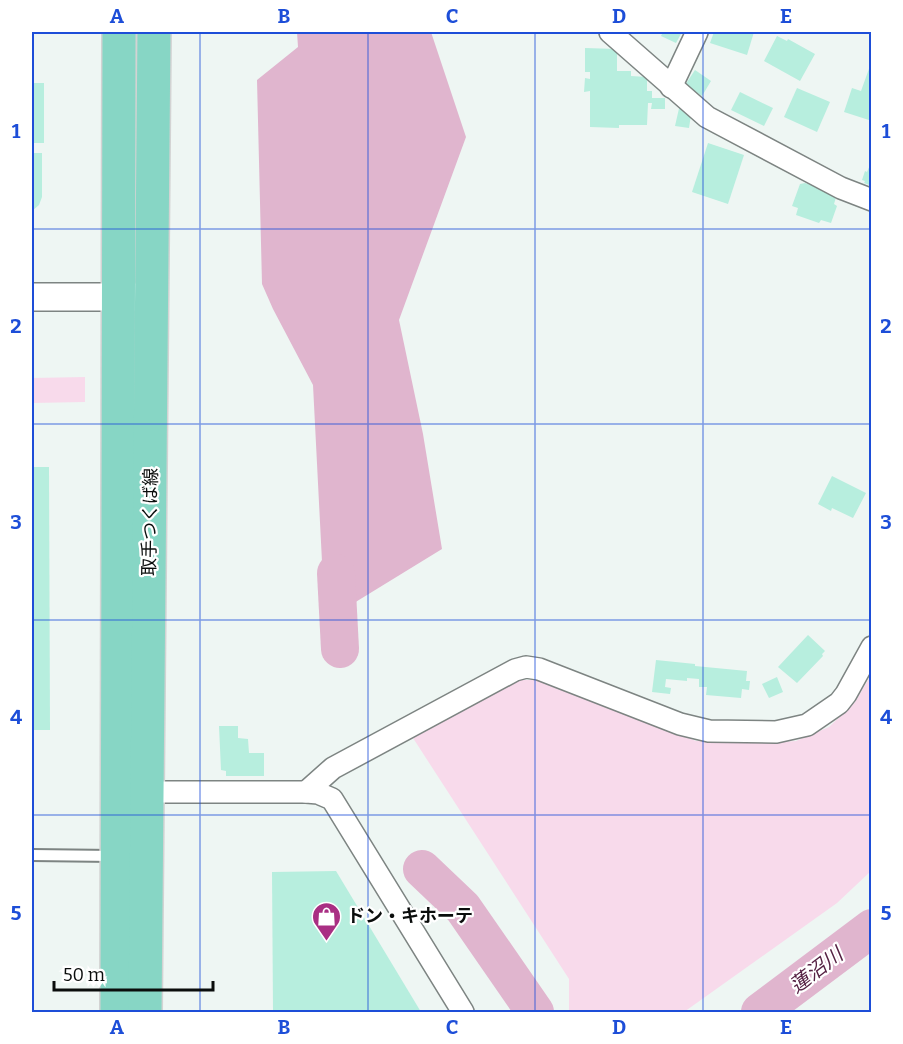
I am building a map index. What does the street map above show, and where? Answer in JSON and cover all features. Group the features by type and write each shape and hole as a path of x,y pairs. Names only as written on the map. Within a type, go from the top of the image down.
{"main road":[{"name":"取手つくば線","path":"117,1012 119,32"},
{"name":"取手つくば線","path":"145,1012 154,32"}],"street":[{"path":"610,32 707,117 841,188 872,200"},
{"path":"671,87 697,32"},
{"path":"32,297 152,297"},
{"path":"306,792 333,768 515,670 526,667 538,669 680,724 709,730 776,732 807,725 839,703 872,647"},
{"path":"147,792 306,792 326,795 336,803 463,1012"}],"lane":[{"path":"32,855 116,856"}],"shaded area":[{"path":"297,32 431,32 466,137 399,320 423,434 442,549 354,603 326,640 313,385 262,284 257,80 298,47"},
{"path":"85,377 85,402 32,403 32,378"},
{"path":"871,675 871,871 837,903 684,1012 569,1012 569,979 413,738 519,680 538,680 696,741 763,743 796,741 829,727 855,702"}],"building":[{"path":"663,32 682,32 676,43 661,36"},
{"path":"714,32 754,32 747,55 710,43"},
{"path":"777,36 787,41 788,39 815,54 800,81 764,61"},
{"path":"585,48 617,49 617,71 631,71 631,76 647,77 647,91 652,91 652,98 665,98 665,109 651,109 652,103 648,103 647,125 619,125 619,128 590,127 590,91 584,92 585,78 590,79 590,72 585,72"},
{"path":"870,66 872,67 872,121 844,112 852,88 861,91"},
{"path":"695,70 711,81 702,96 685,85"},
{"path":"32,83 44,83 44,143 32,143"},
{"path":"797,88 830,102 817,132 784,117"},
{"path":"740,92 773,108 764,126 731,110"},
{"path":"680,104 691,115 689,128 675,126"},
{"path":"708,143 744,155 728,204 692,192"},
{"path":"32,153 42,153 42,197 39,205 32,211"},
{"path":"872,160 872,186 862,180"},
{"path":"805,183 837,194 834,204 837,206 831,223 821,220 819,223 796,215 798,208 792,206 800,184"},
{"path":"32,467 49,467 50,730 32,730"},
{"path":"832,476 866,493 853,518 818,504"},
{"path":"808,635 825,651 797,683 778,667"},
{"path":"656,660 747,671 746,681 750,681 749,690 742,689 741,698 706,695 707,687 699,687 699,679 687,678 687,681 666,679 665,687 671,688 670,694 652,692"},
{"path":"777,677 783,692 769,698 762,684"},
{"path":"219,726 238,726 238,738 248,739 249,753 264,753 264,776 226,776 226,771 221,770"},
{"name":"ドン・キホーテ","path":"336,871 421,1012 273,1012 272,872"}],"waterway":[{"path":"336,573 340,649"},
{"path":"422,869 463,908 535,1012"},
{"name":"蓮沼川","path":"760,1012 872,928"}],"place":[{"name":"ドン・キホーテ","path":"326,942"}]}
